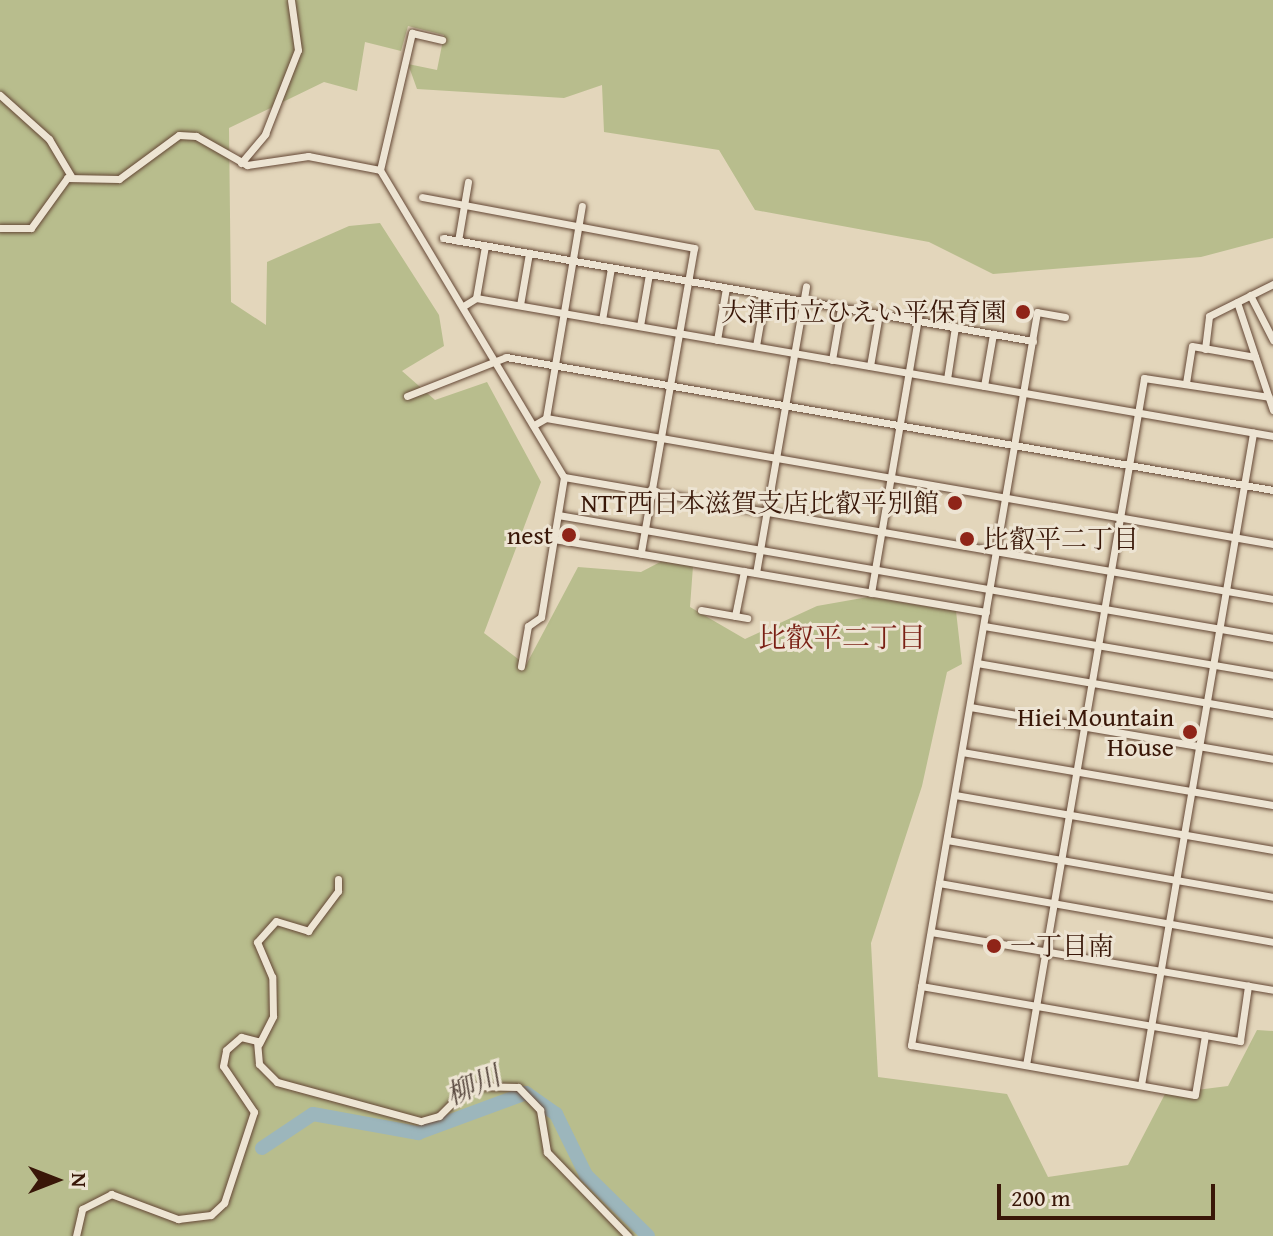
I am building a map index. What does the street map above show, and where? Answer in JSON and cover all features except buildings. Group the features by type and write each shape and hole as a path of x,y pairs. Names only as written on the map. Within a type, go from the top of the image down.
{"street":[{"path":"241,163 265,134 298,50 291,0"},
{"path":"442,40 412,33 380,170 465,305 564,477 541,617 528,626 521,666"},
{"path":"0,95 49,139 71,176"},
{"path":"71,176 119,179 171,138 189,134 241,163 308,156 380,170"},
{"path":"0,228 31,228 71,176"},
{"path":"458,241 468,182"},
{"path":"422,197 691,243 688,281 641,553"},
{"path":"546,418 582,206"},
{"path":"443,238 1033,341"},
{"path":"476,298 485,246"},
{"path":"520,305 529,253"},
{"path":"602,320 611,268"},
{"path":"640,326 649,274"},
{"path":"1205,349 1209,316 1273,284"},
{"path":"756,573 806,286"},
{"path":"717,340 726,288"},
{"path":"756,346 765,294"},
{"path":"1250,295 1273,340"},
{"path":"465,305 476,298 520,305 1273,436"},
{"path":"1237,302 1273,410"},
{"path":"871,593 920,306"},
{"path":"832,360 841,308"},
{"path":"1065,317 1037,312 911,1045 1195,1095 1205,1035"},
{"path":"870,366 879,314"},
{"path":"947,379 955,327"},
{"path":"984,386 993,334"},
{"path":"1186,383 1192,346 1255,357"},
{"path":"407,396 495,358 1273,490"},
{"path":"1026,1065 1144,378 1269,397"},
{"path":"534,425 546,418 1273,544"},
{"path":"1141,1085 1253,433"},
{"path":"564,477 1273,599"},
{"path":"558,515 1273,638"},
{"path":"554,539 986,612"},
{"path":"735,616 744,571"},
{"path":"701,610 747,618"},
{"path":"984,626 1273,675"},
{"path":"977,663 1273,714"},
{"path":"970,707 1273,759"},
{"path":"962,752 1273,805"},
{"path":"955,795 1273,850"},
{"path":"947,840 1273,897"},
{"path":"338,879 338,891 308,931 276,921 257,942 272,977 273,1016 259,1044 259,1064 277,1082 421,1121 439,1116 469,1086 518,1087 540,1110 547,1152 628,1236"},
{"path":"939,883 1273,942"},
{"path":"931,932 1273,990"},
{"path":"921,986 1240,1041 1248,986"},
{"path":"76,1236 82,1209 111,1194 172,1218 215,1212 235,1184 254,1112 226,1073 224,1055 238,1038 259,1044"}],"green space":[{"path":"0,0 1273,0 1273,238 1201,257 993,274 929,242 755,210 719,150 604,132 602,85 564,98 417,89 408,64 437,70 444,35 408,26 401,51 365,42 357,91 324,82 229,128 231,302 266,325 267,262 349,226 380,223 439,315 444,346 402,371 435,400 487,382 541,482 484,633 526,665 578,567 641,572 664,560 693,566 690,607 745,639 817,606 868,597 956,611 962,664 947,672 922,786 871,943 878,1077 1007,1094 1048,1177 1128,1165 1165,1094 1228,1086 1257,1030 1273,1031 1273,1236 0,1236"}],"waterway":[{"name":"柳川","path":"262,1148 313,1114 418,1133 526,1093 556,1114 586,1175 648,1236"}],"place":[{"name":"大津市立ひえい平保育園","path":"1023,312"},
{"name":"NTT西日本滋賀支店比叡平別館","path":"955,503"},
{"name":"nest","path":"569,535"},
{"name":"比叡平二丁目","path":"967,539"},
{"name":"Hiei Mountain House","path":"1190,732"},
{"name":"一丁目南","path":"994,946"}],"district":[{"name":"比叡平二丁目","path":"842,637"}]}
